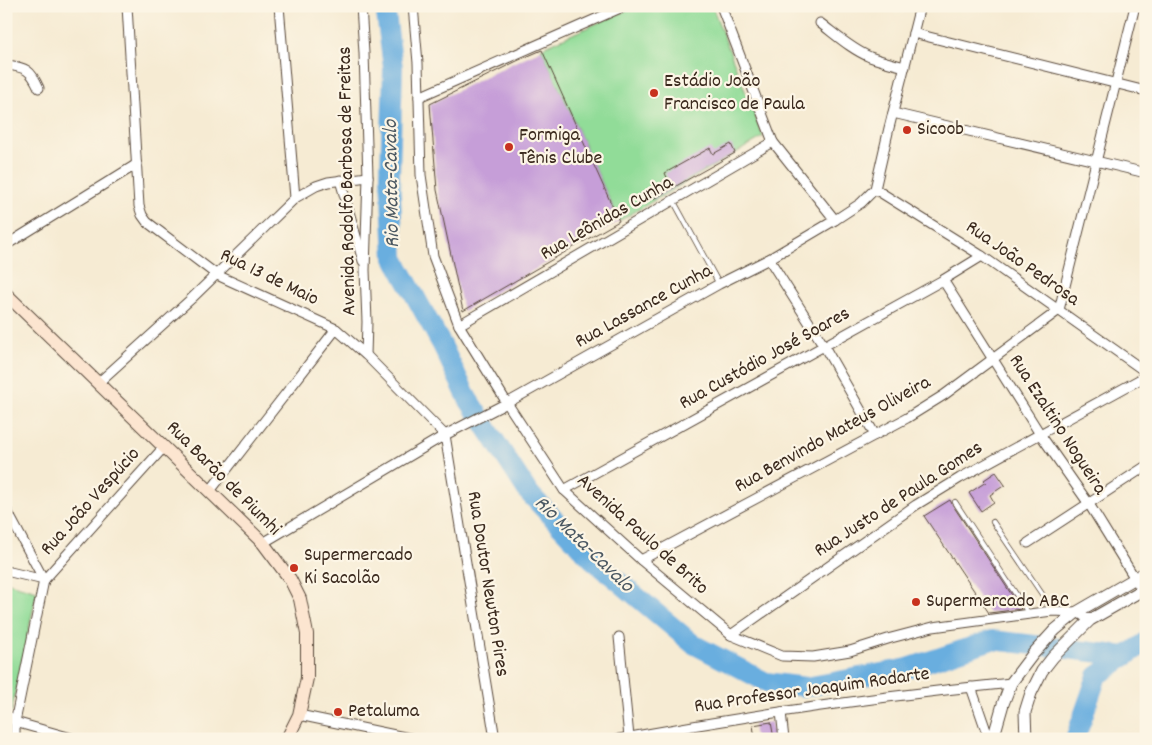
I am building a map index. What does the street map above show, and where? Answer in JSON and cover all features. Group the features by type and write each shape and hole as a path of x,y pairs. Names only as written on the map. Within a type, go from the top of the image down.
{"main road":[{"name":"Rua Barão de Piumhi","path":"6,294 263,543 290,579 300,599 307,634 306,678 299,715 287,739"}],"street":[{"name":"Rua 13 de Maio","path":"126,6 139,206 147,222 217,275 336,330 366,355 444,435"},
{"path":"279,6 296,198"},
{"name":"Avenida Rodolfo Barbosa de Freitas","path":"361,6 368,177 365,270 366,355"},
{"path":"419,97 625,6"},
{"path":"720,6 773,142 835,220"},
{"path":"875,189 920,6"},
{"path":"1059,310 1135,6"},
{"name":"Avenida Paulo de Brito","path":"415,7 421,174 433,256 459,326 564,490 641,560 731,635 782,656 813,658 850,651 891,638 933,628 1052,611 1077,612"},
{"path":"820,23 868,56 905,67"},
{"path":"913,33 1146,91"},
{"path":"6,65 20,67 29,71 39,88"},
{"path":"893,112 1146,173"},
{"name":"Rua Leônidas Cunha","path":"459,326 773,142"},
{"path":"6,245 137,164"},
{"path":"98,383 217,275 296,198 316,186 328,182 368,177"},
{"path":"340,180 365,270"},
{"name":"Rua Lassance Cunha","path":"263,543 444,435 507,403 835,220 861,203 875,189"},
{"name":"Rua João Pedrosa","path":"875,189 982,256 1146,374"},
{"name":"Rua Custódio José Soares","path":"564,490 944,280 982,256"},
{"path":"769,258 824,346 875,435"},
{"name":"Rua Ezaltino Nogueira","path":"944,280 1040,434 1089,504 1135,578 1144,589"},
{"name":"Rua Benvindo Mateus Oliveira","path":"641,560 906,418 944,395 1059,310"},
{"path":"210,491 336,330"},
{"name":"Rua Justo de Paula Gomes","path":"731,635 916,505 960,478 1146,374"},
{"name":"Rua Doutor Newton Pires","path":"444,435 495,739"},
{"name":"Rua João Vespúcio","path":"44,580 164,447"},
{"path":"1028,543 1146,466"},
{"path":"6,510 44,580 15,722 15,739"},
{"path":"6,571 44,580"},
{"path":"991,739 1012,681 1033,654 1077,612 1146,572"},
{"path":"1026,739 1026,712 1031,694 1042,672 1053,657 1088,622 1144,589"},
{"path":"1077,612 1088,622"},
{"path":"619,637 629,737"},
{"name":"Rua Professor Joaquim Rodarte","path":"619,739 781,712 1012,681"},
{"path":"971,687 991,739"},
{"path":"781,712 784,739"},
{"path":"6,714 15,722 75,739"},
{"path":"299,715 414,739"}],"lane":[{"path":"673,200 719,284"},
{"path":"955,502 1029,614"},
{"path":"993,522 1052,611"}],"green space":[{"name":"Estádio João Francisco de Paula","path":"636,6 712,6 763,137 619,221 541,48"},
{"path":"6,582 37,591 11,712 6,708"}],"building":[{"name":"Formiga Tênis Clube","path":"542,50 619,221 463,311 437,190 430,104"},
{"path":"731,144 735,153 653,199 648,191 668,180 665,173 710,148 713,154"},
{"path":"996,472 1005,485 990,495 994,502 981,511 969,493 986,482 984,480"},
{"path":"950,500 1021,609 989,613 924,516"},
{"path":"771,722 774,739 755,739 753,725"}],"waterway":[{"name":"Rio Mata-Cavalo","path":"385,6 393,68 390,175 394,258 442,345 468,399 528,492 592,559 693,644 766,682 806,687 908,668 992,640 1126,656"},
{"path":"1075,739 1097,676 1146,642"}],"place":[{"name":"Estádio João Francisco de Paula","path":"654,93"},
{"name":"Sicoob","path":"907,130"},
{"name":"Formiga Tênis Clube","path":"509,147"},
{"name":"Supermercado Ki Sacolão","path":"294,568"},
{"name":"Supermercado ABC","path":"916,602"},
{"name":"Petaluma","path":"338,712"}]}
